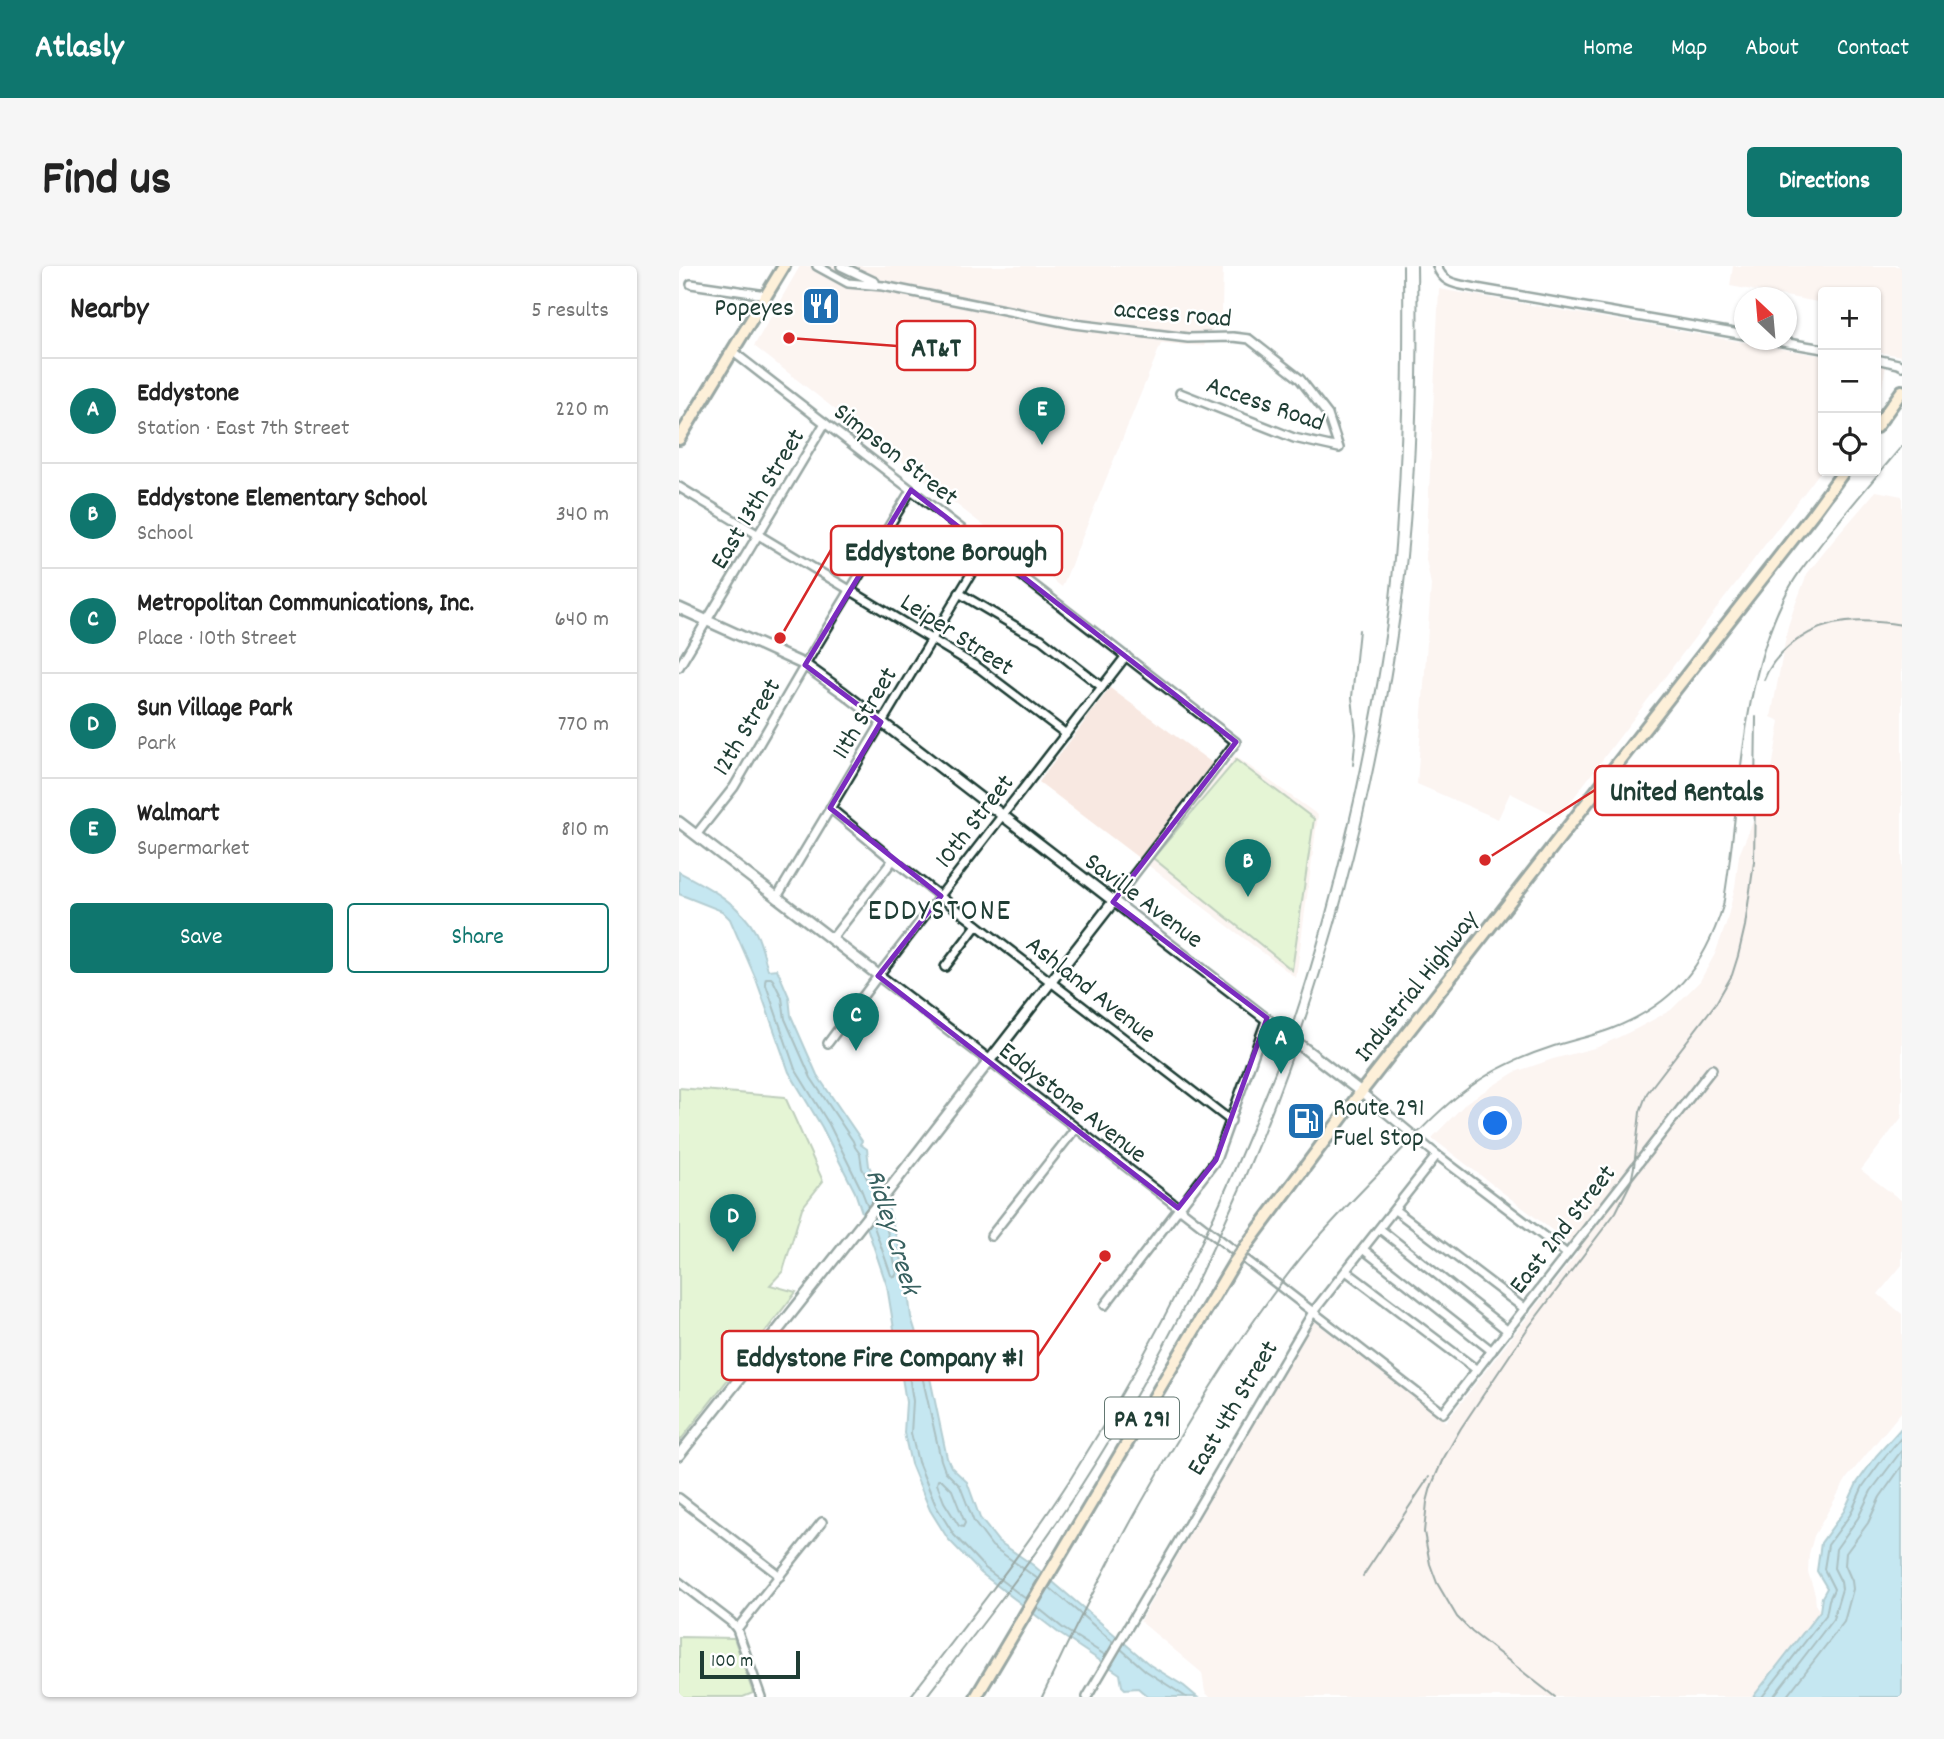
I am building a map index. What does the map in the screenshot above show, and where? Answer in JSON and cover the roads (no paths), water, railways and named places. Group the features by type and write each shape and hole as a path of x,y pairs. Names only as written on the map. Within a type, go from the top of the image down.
{"main road":[{"path":"679,439 784,266"},
{"path":"1881,420 1902,391"},
{"name":"Industrial Highway","path":"976,1697 1246,1246 1361,1092 1840,476"}],"street":[{"path":"817,266 848,283 883,286"},
{"path":"841,266 883,286"},
{"path":"1437,266 1440,275 1447,281 1476,288 1734,333"},
{"path":"691,284 766,295"},
{"name":"access road","path":"883,286 1074,324 1188,338 1233,337 1249,340 1300,379 1328,415 1339,449"},
{"path":"1797,345 1818,348"},
{"name":"Simpson Street","path":"732,351 1236,742 1113,902"},
{"path":"1881,360 1902,366"},
{"name":"Access Road","path":"1180,393 1294,439 1339,449"},
{"name":"East 13th Street","path":"679,667 825,423"},
{"name":"Leiper Street","path":"679,487 979,668 1066,734"},
{"name":"12th Street","path":"695,835 734,787 911,490"},
{"name":"11th Street","path":"777,897 986,549"},
{"path":"959,593 1041,639 1102,687"},
{"name":"Saville Avenue","path":"679,608 805,665 1267,1018 1437,1155 1567,1254"},
{"name":"10th Street","path":"828,1043 1126,656"},
{"name":"Ashland Avenue","path":"830,808 1095,1018 1231,1121"},
{"name":"Eddystone Avenue","path":"679,822 1443,1413"},
{"path":"831,940 893,860"},
{"path":"679,1455 1113,902"},
{"path":"945,967 977,925"},
{"path":"1105,1305 1216,1160 1267,1018"},
{"name":"East 2nd Street","path":"1443,1413 1712,1069"},
{"path":"991,1236 1075,1129"},
{"name":"East 4th Street","path":"1087,1697 1313,1312 1437,1155"},
{"path":"1395,1210 1525,1309"},
{"path":"1380,1229 1509,1331"},
{"path":"1364,1250 1492,1351"},
{"path":"1346,1272 1477,1370"},
{"path":"679,1498 780,1576"},
{"path":"737,1629 822,1522"},
{"path":"679,1582 737,1629 761,1697"}],"water":[{"path":"679,872 732,904 749,922 760,942 768,970 777,969 789,997 791,1016 817,1075 862,1141 860,1144 867,1149 869,1166 888,1206 898,1244 911,1317 930,1378 947,1458 951,1467 967,1482 980,1518 998,1541 1033,1565 1150,1665 1197,1697 1148,1697 1138,1688 1125,1689 1120,1674 1060,1634 981,1573 948,1539 930,1510 911,1464 904,1433 906,1402 887,1286 855,1192 822,1127 789,1072 756,979 730,919 722,911 679,894"},
{"path":"1902,1427 1902,1697 1753,1697 1820,1611 1822,1597 1827,1588 1817,1571 1821,1543 1844,1511 1857,1483 1876,1456"}],"railway":[{"path":"910,1697 1033,1534 1071,1478 1147,1350 1234,1172 1290,1032 1318,942 1349,822 1386,631 1399,480 1403,266"},
{"path":"926,1697 1045,1539 1082,1484 1142,1384 1197,1281 1246,1175 1288,1067 1325,957 1356,844 1381,730 1400,615 1410,528 1415,441 1417,266"},
{"path":"1042,1697 1113,1554 1172,1449 1257,1316 1319,1236 1433,1118 1477,1082 1531,1054 1633,1019 1669,996 1696,965 1723,906 1749,710 1769,634 1784,598 1803,568 1902,446"},
{"path":"1764,680 1777,658 1787,648 1821,628 1853,621 1902,625"},
{"path":"1353,765 1356,734 1352,697 1359,630"},
{"path":"1555,1697 1472,1632 1457,1617 1437,1583 1430,1564 1424,1532 1427,1502 1442,1461 1461,1428 1528,1328 1616,1212 1631,1182 1640,1112 1647,1093 1716,1003 1732,975 1745,926 1754,862 1756,717"},
{"path":"1363,1576 1429,1477"}],"place":[{"name":"Popeyes","path":"821,306"},
{"name":"AT&T","path":"789,338"},
{"name":"Walmart","path":"1042,445"},
{"name":"Eddystone Borough","path":"780,638"},
{"name":"United Rentals","path":"1485,860"},
{"name":"Eddystone Elementary School","path":"1248,897"},
{"name":"Metropolitan Communications, Inc.","path":"856,1051"},
{"name":"Eddystone","path":"1281,1074"},
{"name":"Route 291 Fuel Stop","path":"1306,1121"},
{"name":"Sun Village Park","path":"733,1252"},
{"name":"Eddystone Fire Company #1","path":"1105,1256"}],"district":[{"name":"EDDYSTONE","path":"940,909"}],"water label":[{"name":"Ridley Creek","path":"895,1231"}]}
